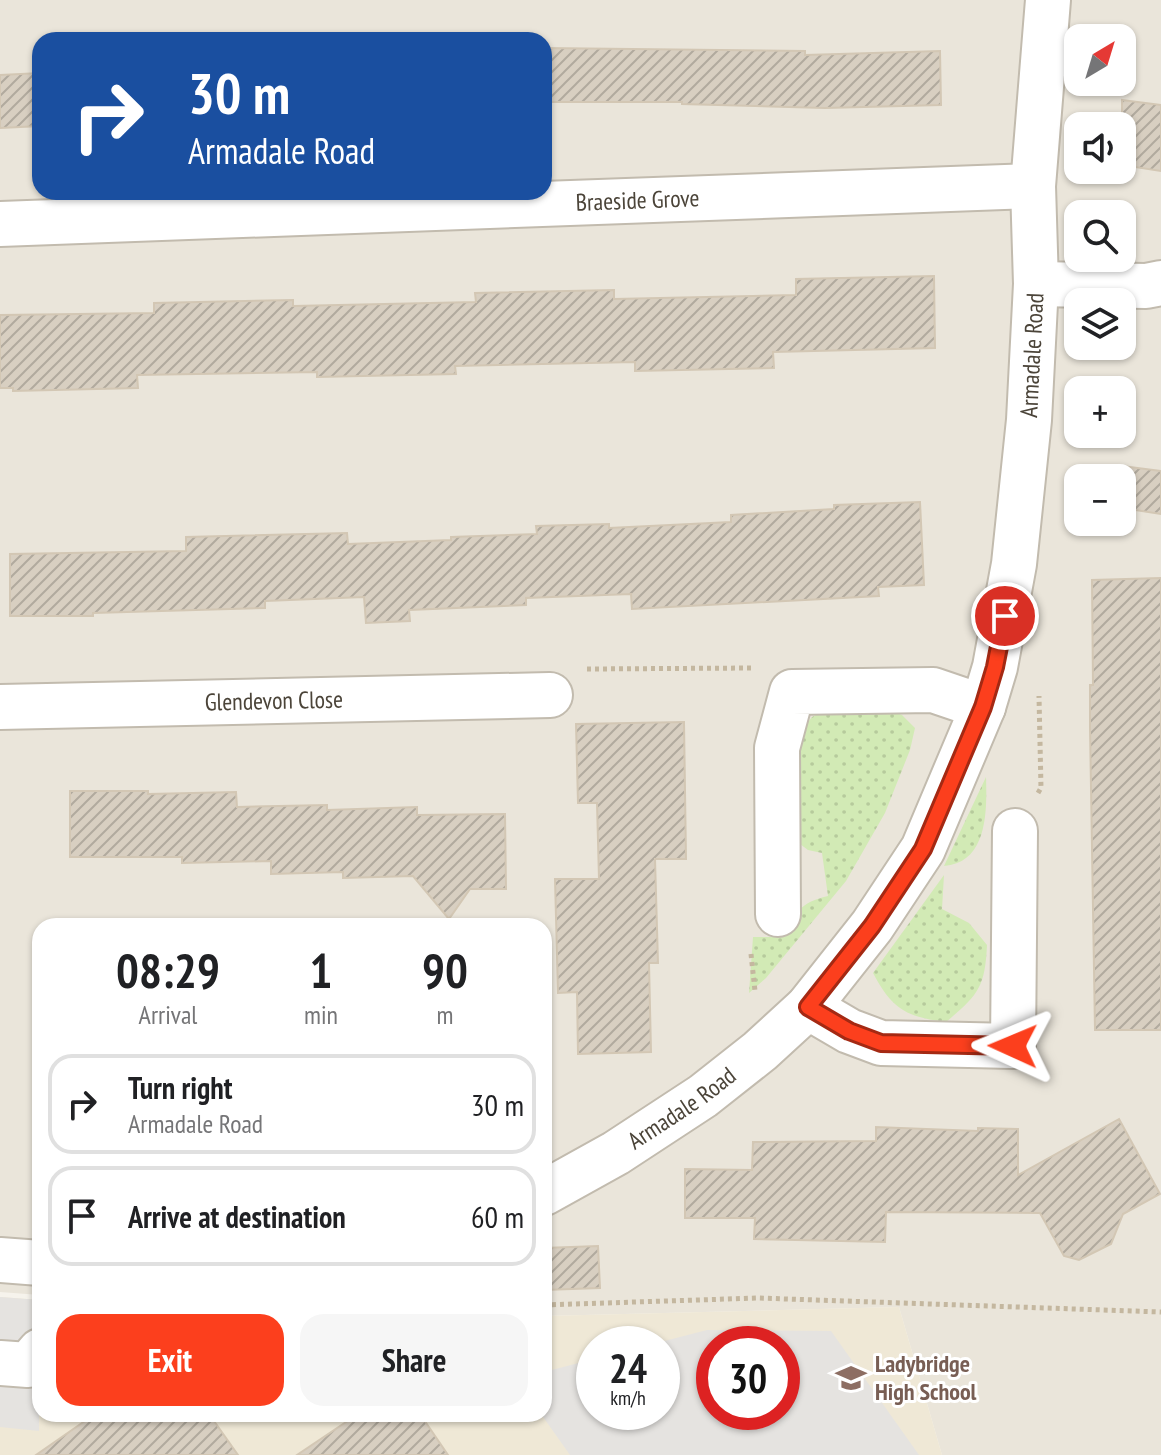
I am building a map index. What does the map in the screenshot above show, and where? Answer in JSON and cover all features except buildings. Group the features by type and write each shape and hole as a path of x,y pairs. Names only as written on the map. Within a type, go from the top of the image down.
{"street":[{"name":"Armadale Road","path":"552,1189 616,1153 691,1104 760,1051 808,1007 872,926 923,849 989,687 1014,564 1029,420 1036,284 1033,186 1048,0"},
{"name":"Braeside Grove","path":"0,224 1033,186"},
{"path":"1036,284 1146,286 1161,283"},
{"path":"778,914 777,748 792,692 989,687"},
{"name":"Glendevon Close","path":"0,707 550,695"},
{"path":"808,1007 849,1031 881,1043 1013,1046 1015,831"},
{"path":"0,1260 32,1262"},
{"path":"0,1363 28,1365 32,1360"}],"path":[{"path":"550,695 574,669 721,666 750,666 792,692"},
{"path":"989,687 1039,689 1041,788 1015,831"},
{"path":"760,1051 751,949 778,914"},
{"path":"552,1305 758,1298 1161,1312"}],"shaded area":[{"path":"0,0 1161,0 1161,1455 942,1455 899,1307 552,1316 552,918 32,918 32,1294 0,1292"},
{"name":"Ladybridge High School","path":"0,1297 32,1299 32,1422 552,1422 552,1316 899,1307 942,1455 0,1455"},
{"path":"0,1297 32,1299 32,1422 39,1422 39,1431 0,1427"},
{"path":"800,1331 831,1331 919,1455 570,1455 547,1422 552,1422 552,1370 576,1364 576,1430 680,1430 680,1337 696,1333 696,1430 800,1430"}],"green space":[{"path":"879,706 902,715 915,728 910,750 885,813 846,881 766,978 749,993 753,937 785,937 792,921 805,905 828,896 822,853 808,850 796,841 799,734 812,717 827,709"},
{"path":"986,777 985,819 977,845 958,863 944,866"},
{"path":"944,875 942,909 969,923 987,945 978,990 946,1022 920,1017 902,1009 887,995 873,973"}],"place":[{"name":"Ladybridge High School","path":"851,1378"}],"route":[{"path":"1005,616 983,707 923,849 872,926 808,1007 849,1031 881,1043 1013,1046"}]}
